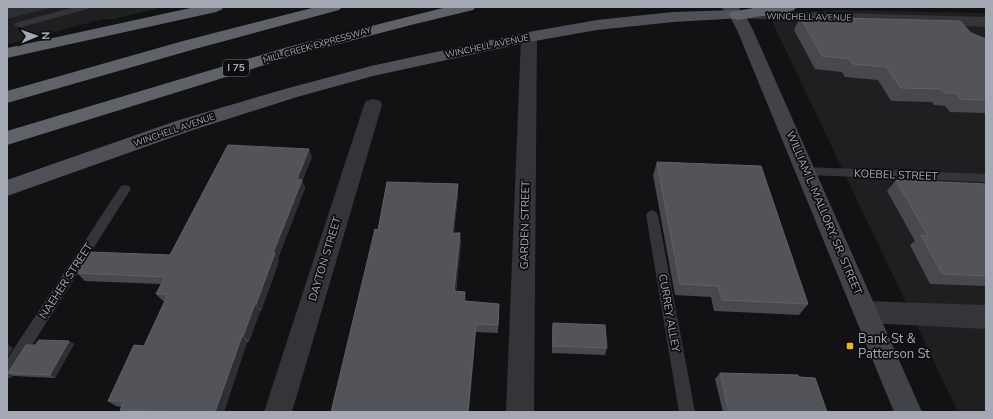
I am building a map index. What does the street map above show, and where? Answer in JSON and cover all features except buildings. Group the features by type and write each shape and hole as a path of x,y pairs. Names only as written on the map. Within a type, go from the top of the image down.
{"highway":[{"path":"7,54 216,7"},
{"path":"7,97 189,45 334,7"},
{"name":"MILL CREEK EXPRESSWAY","path":"7,138 336,39 468,7"},
{"path":"735,10 788,7"}],"main road":[{"name":"WINCHELL AVENUE","path":"7,188 183,126 291,93 371,71 529,37 597,25 735,10"}],"street":[{"name":"WINCHELL AVENUE","path":"735,10 864,18 986,22"},
{"name":"WILLIAM L. MALLORY, SR. STREET","path":"735,10 806,171 908,412"},
{"name":"GARDEN STREET","path":"520,412 529,37"},
{"name":"DAYTON STREET","path":"278,412 373,106"},
{"path":"866,312 986,317"}],"lane":[{"path":"18,25 85,7"},
{"name":"KOEBEL STREET","path":"806,171 986,178"},
{"name":"NAEHER STREET","path":"7,372 125,189"},
{"name":"CURREY ALLEY","path":"652,215 687,412"}],"shaded area":[{"path":"7,7 146,7 7,45"},
{"path":"142,7 164,7 114,19 101,19"},
{"path":"833,10 986,13 986,412 958,412 769,15"}],"place":[{"name":"Bank St & Patterson St","path":"850,346"}]}
